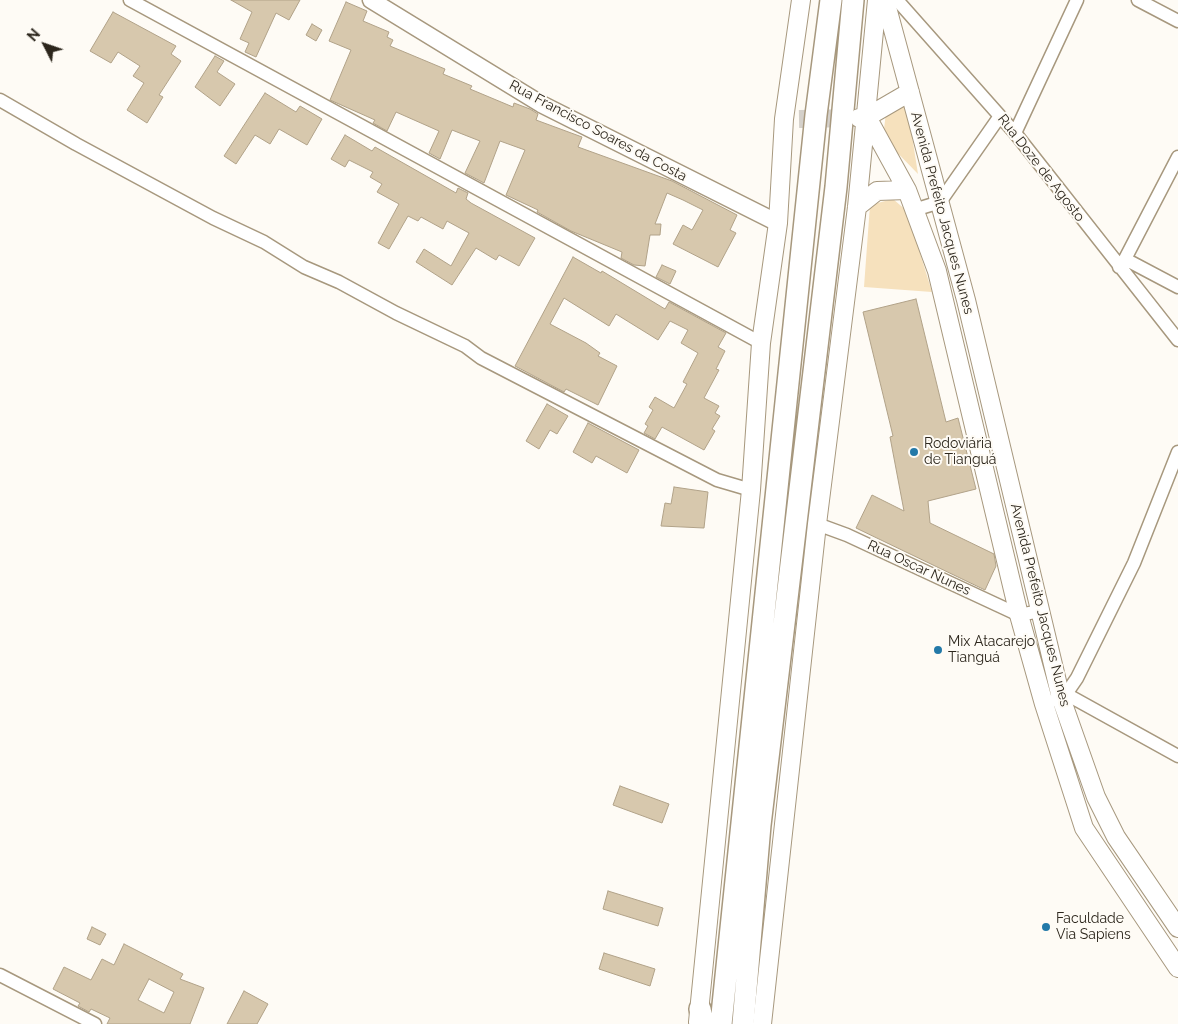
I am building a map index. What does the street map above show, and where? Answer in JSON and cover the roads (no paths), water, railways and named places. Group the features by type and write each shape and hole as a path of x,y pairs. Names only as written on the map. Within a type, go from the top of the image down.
{"highway":[{"path":"720,1024 816,115 830,0"},
{"path":"743,1024 760,825 836,187 853,0"}],"main road":[{"path":"700,1019 751,490 761,343 792,119 801,0"},
{"path":"762,1024 817,524 857,207 861,118 877,0"},
{"name":"Avenida Prefeito Jacques Nunes","path":"885,0 957,266 1040,610 1064,696 1096,797 1116,837 1176,923"},
{"path":"861,118 910,92"},
{"name":"Avenida Prefeito Jacques Nunes","path":"861,118 907,190 937,271 1019,615 1044,704 1084,828 1154,935 1178,968"},
{"path":"857,207 877,191 907,190"},
{"path":"937,271 957,266"},
{"path":"954,342 975,337"},
{"path":"970,408 990,403"},
{"path":"986,477 1007,472"},
{"path":"1003,548 1024,544"}],"street":[{"path":"130,0 761,343"},
{"name":"Rua Francisco Soares da Costa","path":"371,0 541,104 778,224"},
{"name":"Rua Doze de Agosto","path":"897,0 1015,133 1122,263 1178,340"},
{"path":"1015,133 1077,0"},
{"path":"1138,0 1178,21"},
{"path":"0,100 76,144 213,218 264,242 304,267 339,282 465,346 481,358 717,480 751,490"},
{"path":"914,210 940,202 1000,116"},
{"path":"1178,157 1122,263 1178,287"},
{"path":"1044,704 1064,696 1077,678 1134,563 1178,452"},
{"name":"Rua Oscar Nunes","path":"817,524 847,535 1019,615"},
{"path":"1019,615 1040,610"},
{"path":"1064,696 1178,756"},
{"path":"1154,935 1176,923"},
{"path":"0,975 95,1024"}],"tunnel":[{"path":"799,119 854,118"}],"place":[{"name":"Rodoviária de Tianguá","path":"914,452"},
{"name":"Mix Atacarejo Tianguá","path":"938,650"},
{"name":"Faculdade Via Sapiens","path":"1046,927"}]}
